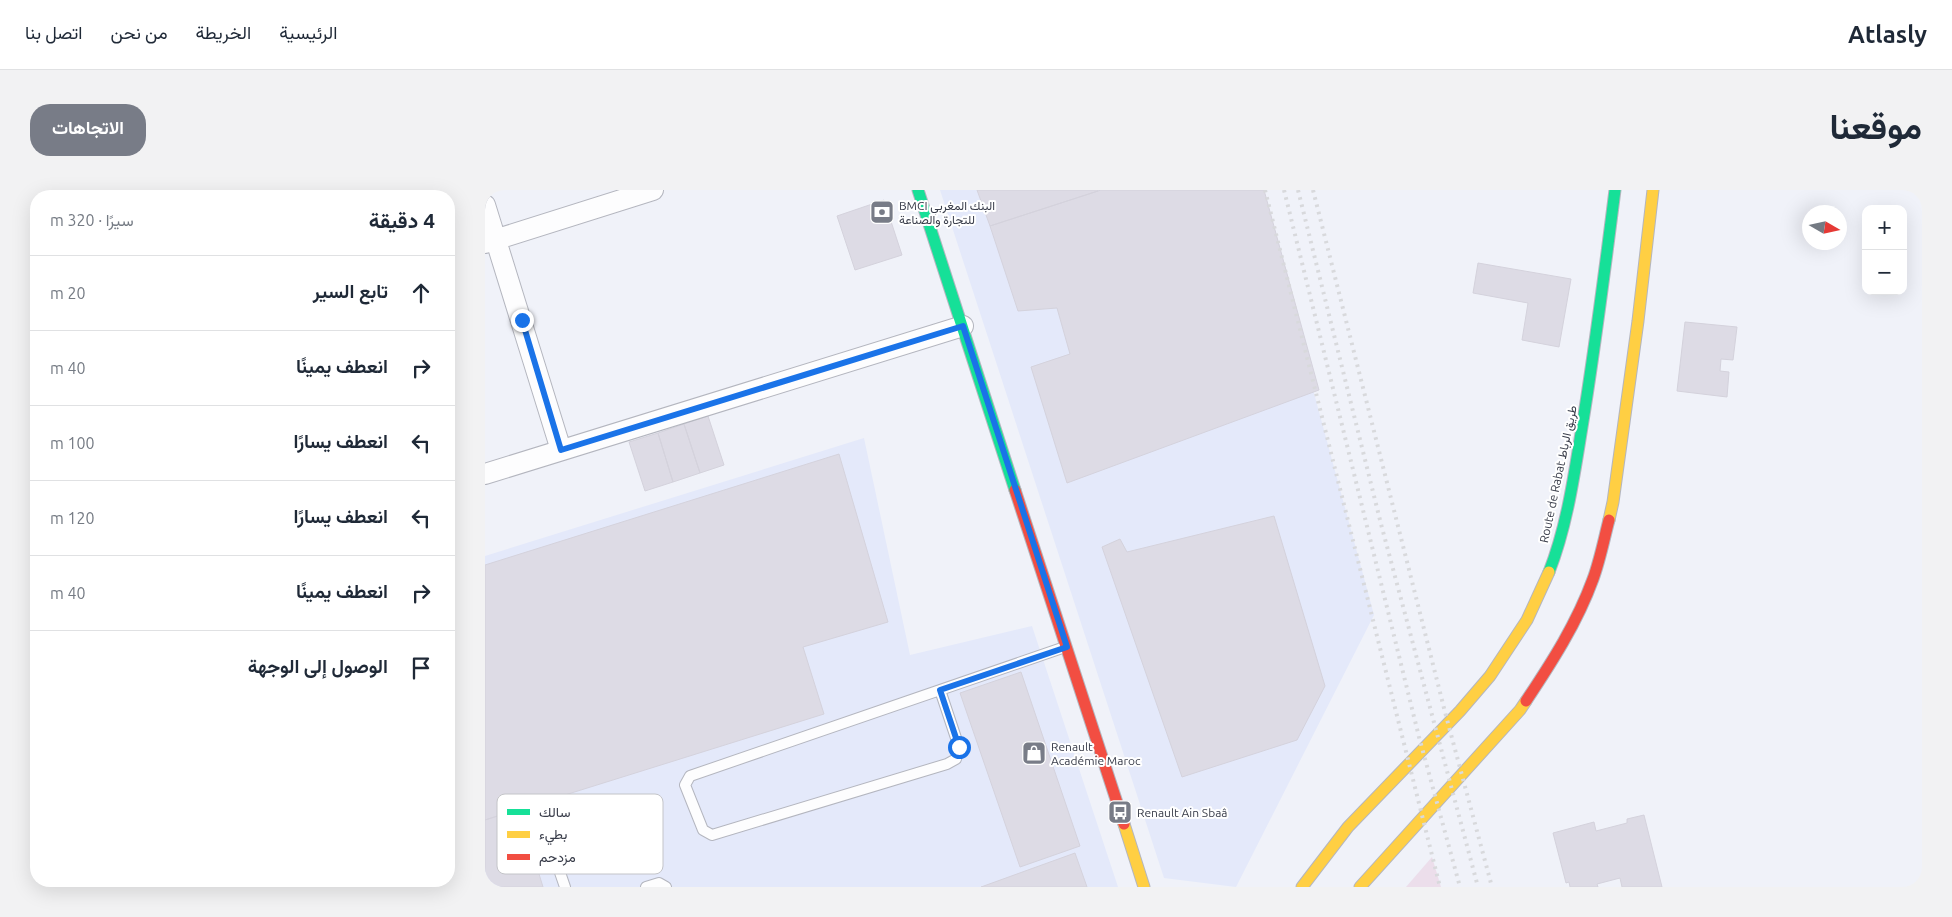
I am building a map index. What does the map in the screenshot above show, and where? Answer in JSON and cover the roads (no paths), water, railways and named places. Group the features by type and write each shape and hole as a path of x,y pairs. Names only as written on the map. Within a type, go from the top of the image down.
{"main road":[{"path":"919,190 1144,887"},
{"name":"Route de Rabat طريق الرباط","path":"1302,887 1333,844 1362,811 1473,697 1496,668 1538,597 1550,570 1563,530 1575,468 1592,372 1615,190"},
{"path":"1360,887 1520,710 1559,651 1579,613 1600,554 1613,502 1638,321 1653,190"}],"street":[{"path":"491,241 653,190"},
{"path":"485,204 491,241 561,450"},
{"path":"485,474 963,326"}],"lane":[{"path":"940,690 959,747 956,759 947,764 712,835 703,830 685,785 690,776 940,690 1067,647"},
{"path":"561,874 565,887"},
{"path":"646,887 659,883 666,887"}],"railway":[{"path":"1265,190 1440,887"},
{"path":"1284,190 1419,737 1460,887"},
{"path":"1298,190 1381,524 1478,887"},
{"path":"1313,190 1445,712 1492,887"}],"place":[{"name":"BMCI البنك المغربي للتجارة والصناعة","path":"882,212"},
{"name":"Renault Académie Maroc","path":"1034,753"},
{"name":"Renault Ain Sbaâ","path":"1120,812"}]}
